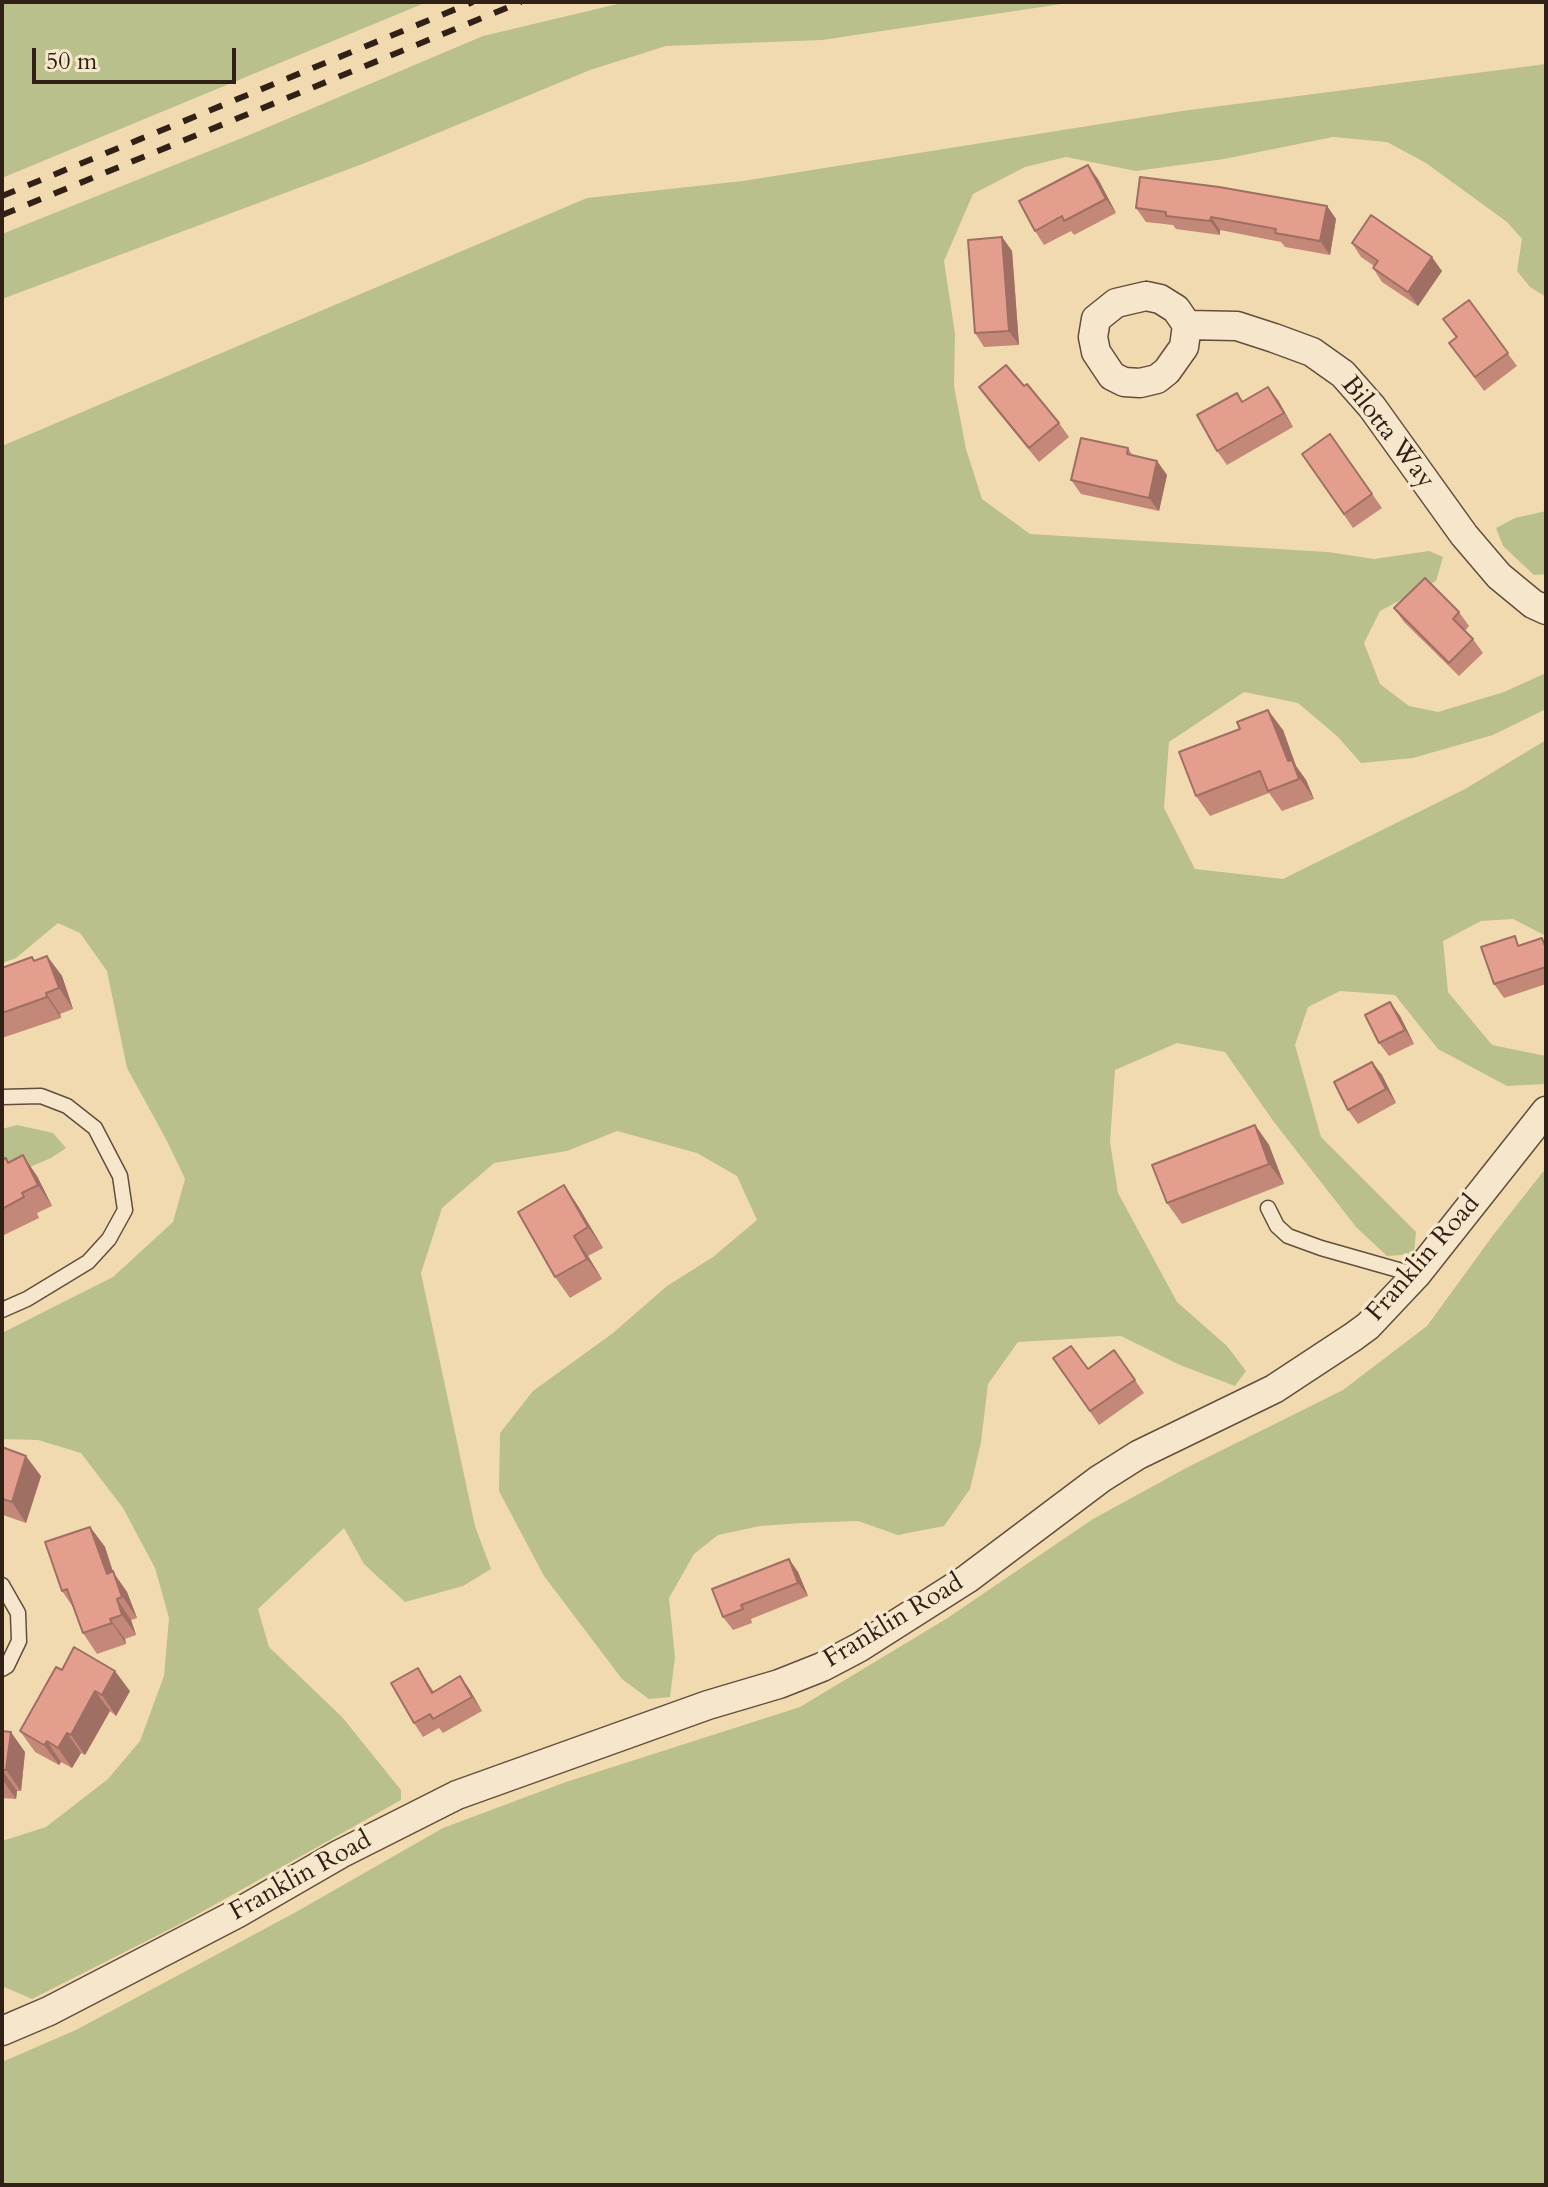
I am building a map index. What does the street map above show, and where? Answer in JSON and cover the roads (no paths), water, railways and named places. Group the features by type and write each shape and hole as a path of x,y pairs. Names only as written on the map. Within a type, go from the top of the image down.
{"street":[{"name":"Bilotta Way","path":"1187,325 1237,326 1312,352 1343,374 1372,407 1472,545 1499,576 1533,604 1546,610"},
{"name":"Franklin Road","path":"2,2031 76,1998 236,1914 340,1854 457,1795 708,1705 779,1684 822,1667 860,1647 967,1579 1100,1479 1138,1455 1274,1389 1368,1326 1416,1275 1546,1111"}],"lane":[{"path":"2,1097 41,1096 67,1106 95,1128 120,1176 125,1210 109,1239 88,1262 27,1299 2,1310"},
{"path":"1268,1208 1277,1226 1288,1236 1416,1275"},
{"path":"2,1585 18,1613 19,1641 7,1666 2,1669"}],"railway":[{"path":"2,196 473,2"},
{"path":"2,215 521,2"}]}
